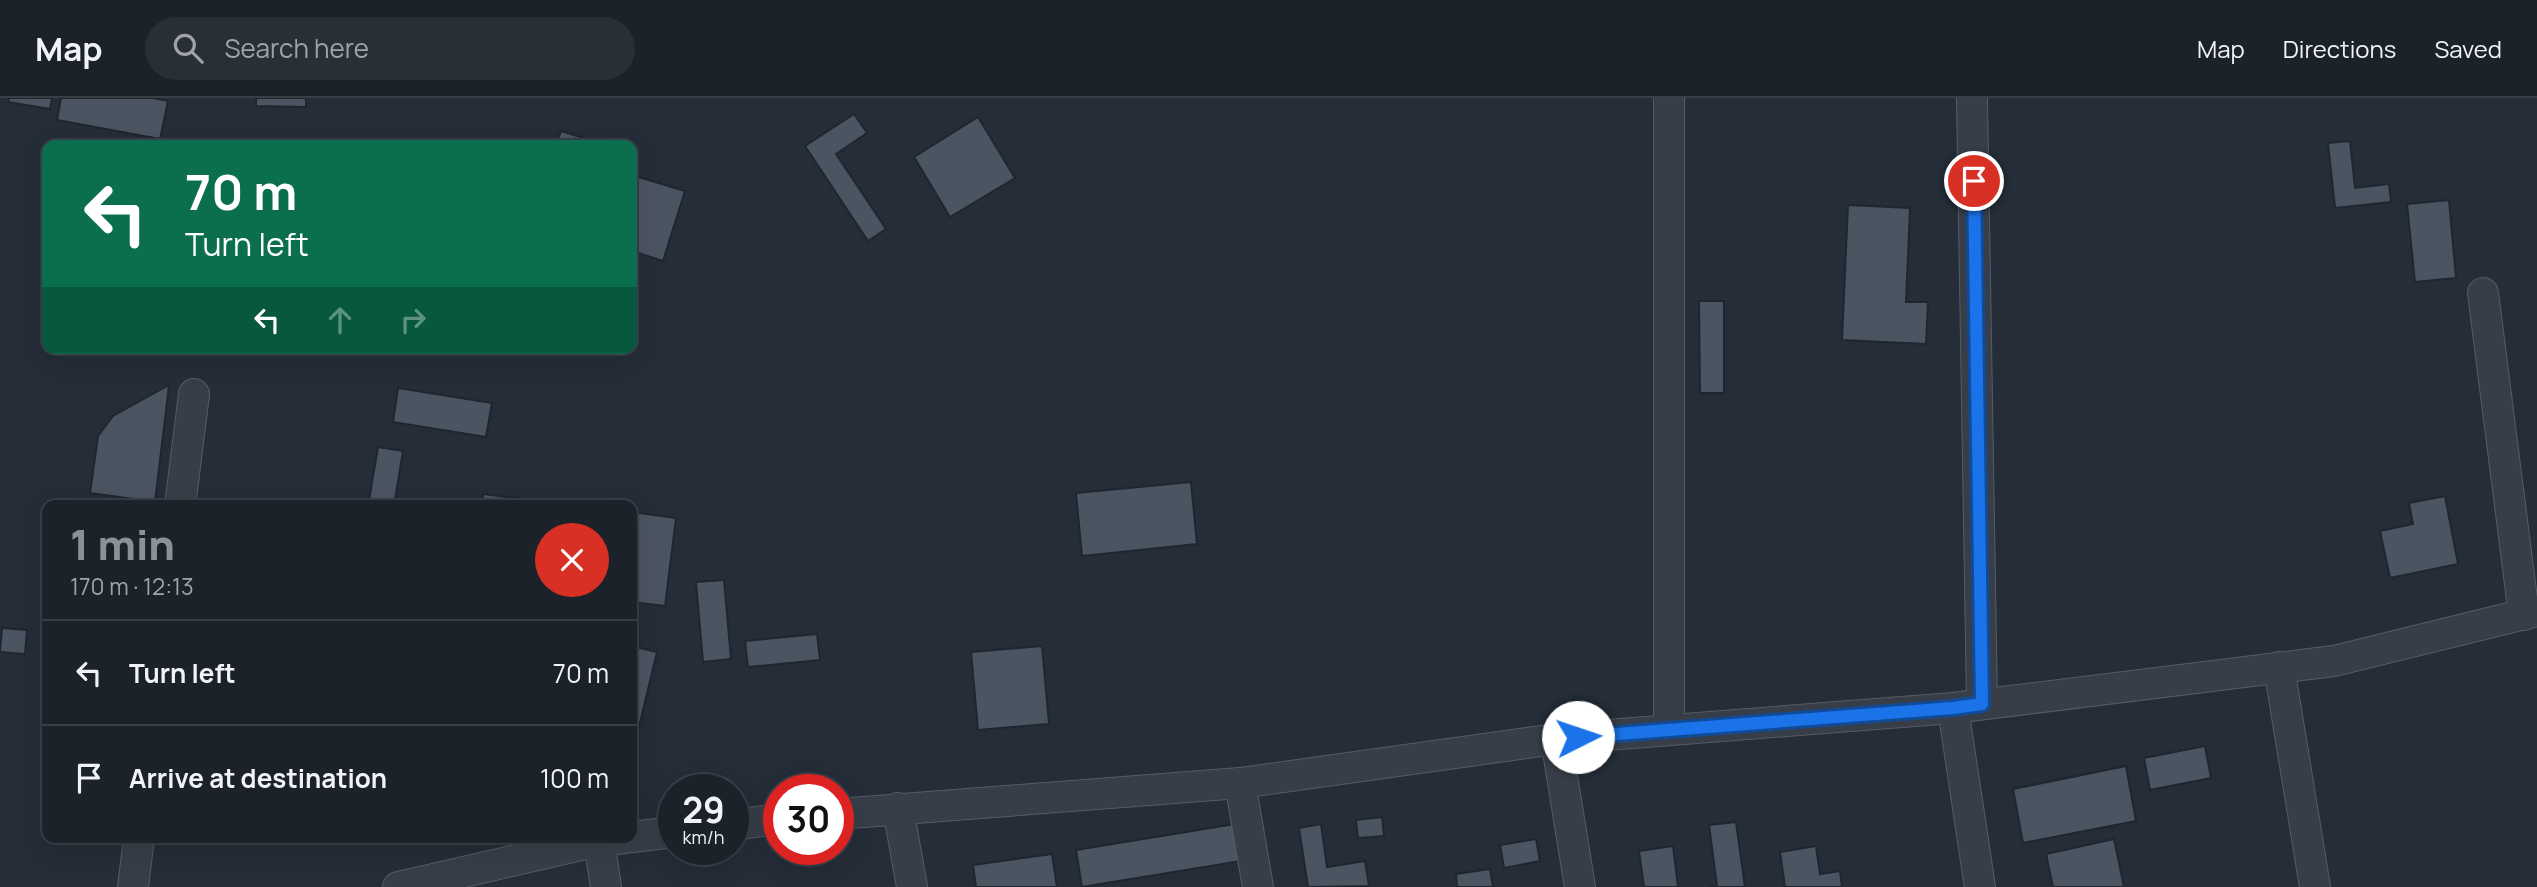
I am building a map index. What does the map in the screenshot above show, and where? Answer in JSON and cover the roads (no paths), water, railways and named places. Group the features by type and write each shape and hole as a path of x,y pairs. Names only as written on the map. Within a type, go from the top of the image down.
{"street":[{"path":"1668,730 1669,98"},
{"path":"1972,98 1968,706 1980,887"},
{"path":"854,812 1240,783 1556,738 1968,706 2334,660 2530,613 2483,293"},
{"path":"181,500 194,394"},
{"path":"2279,667 2315,887"},
{"path":"1556,738 1580,887"},
{"path":"1240,783 1258,887"},
{"path":"898,808 912,887"},
{"path":"637,836 658,834"},
{"path":"133,887 138,843"},
{"path":"398,887 598,843"},
{"path":"606,887 612,843"}]}
